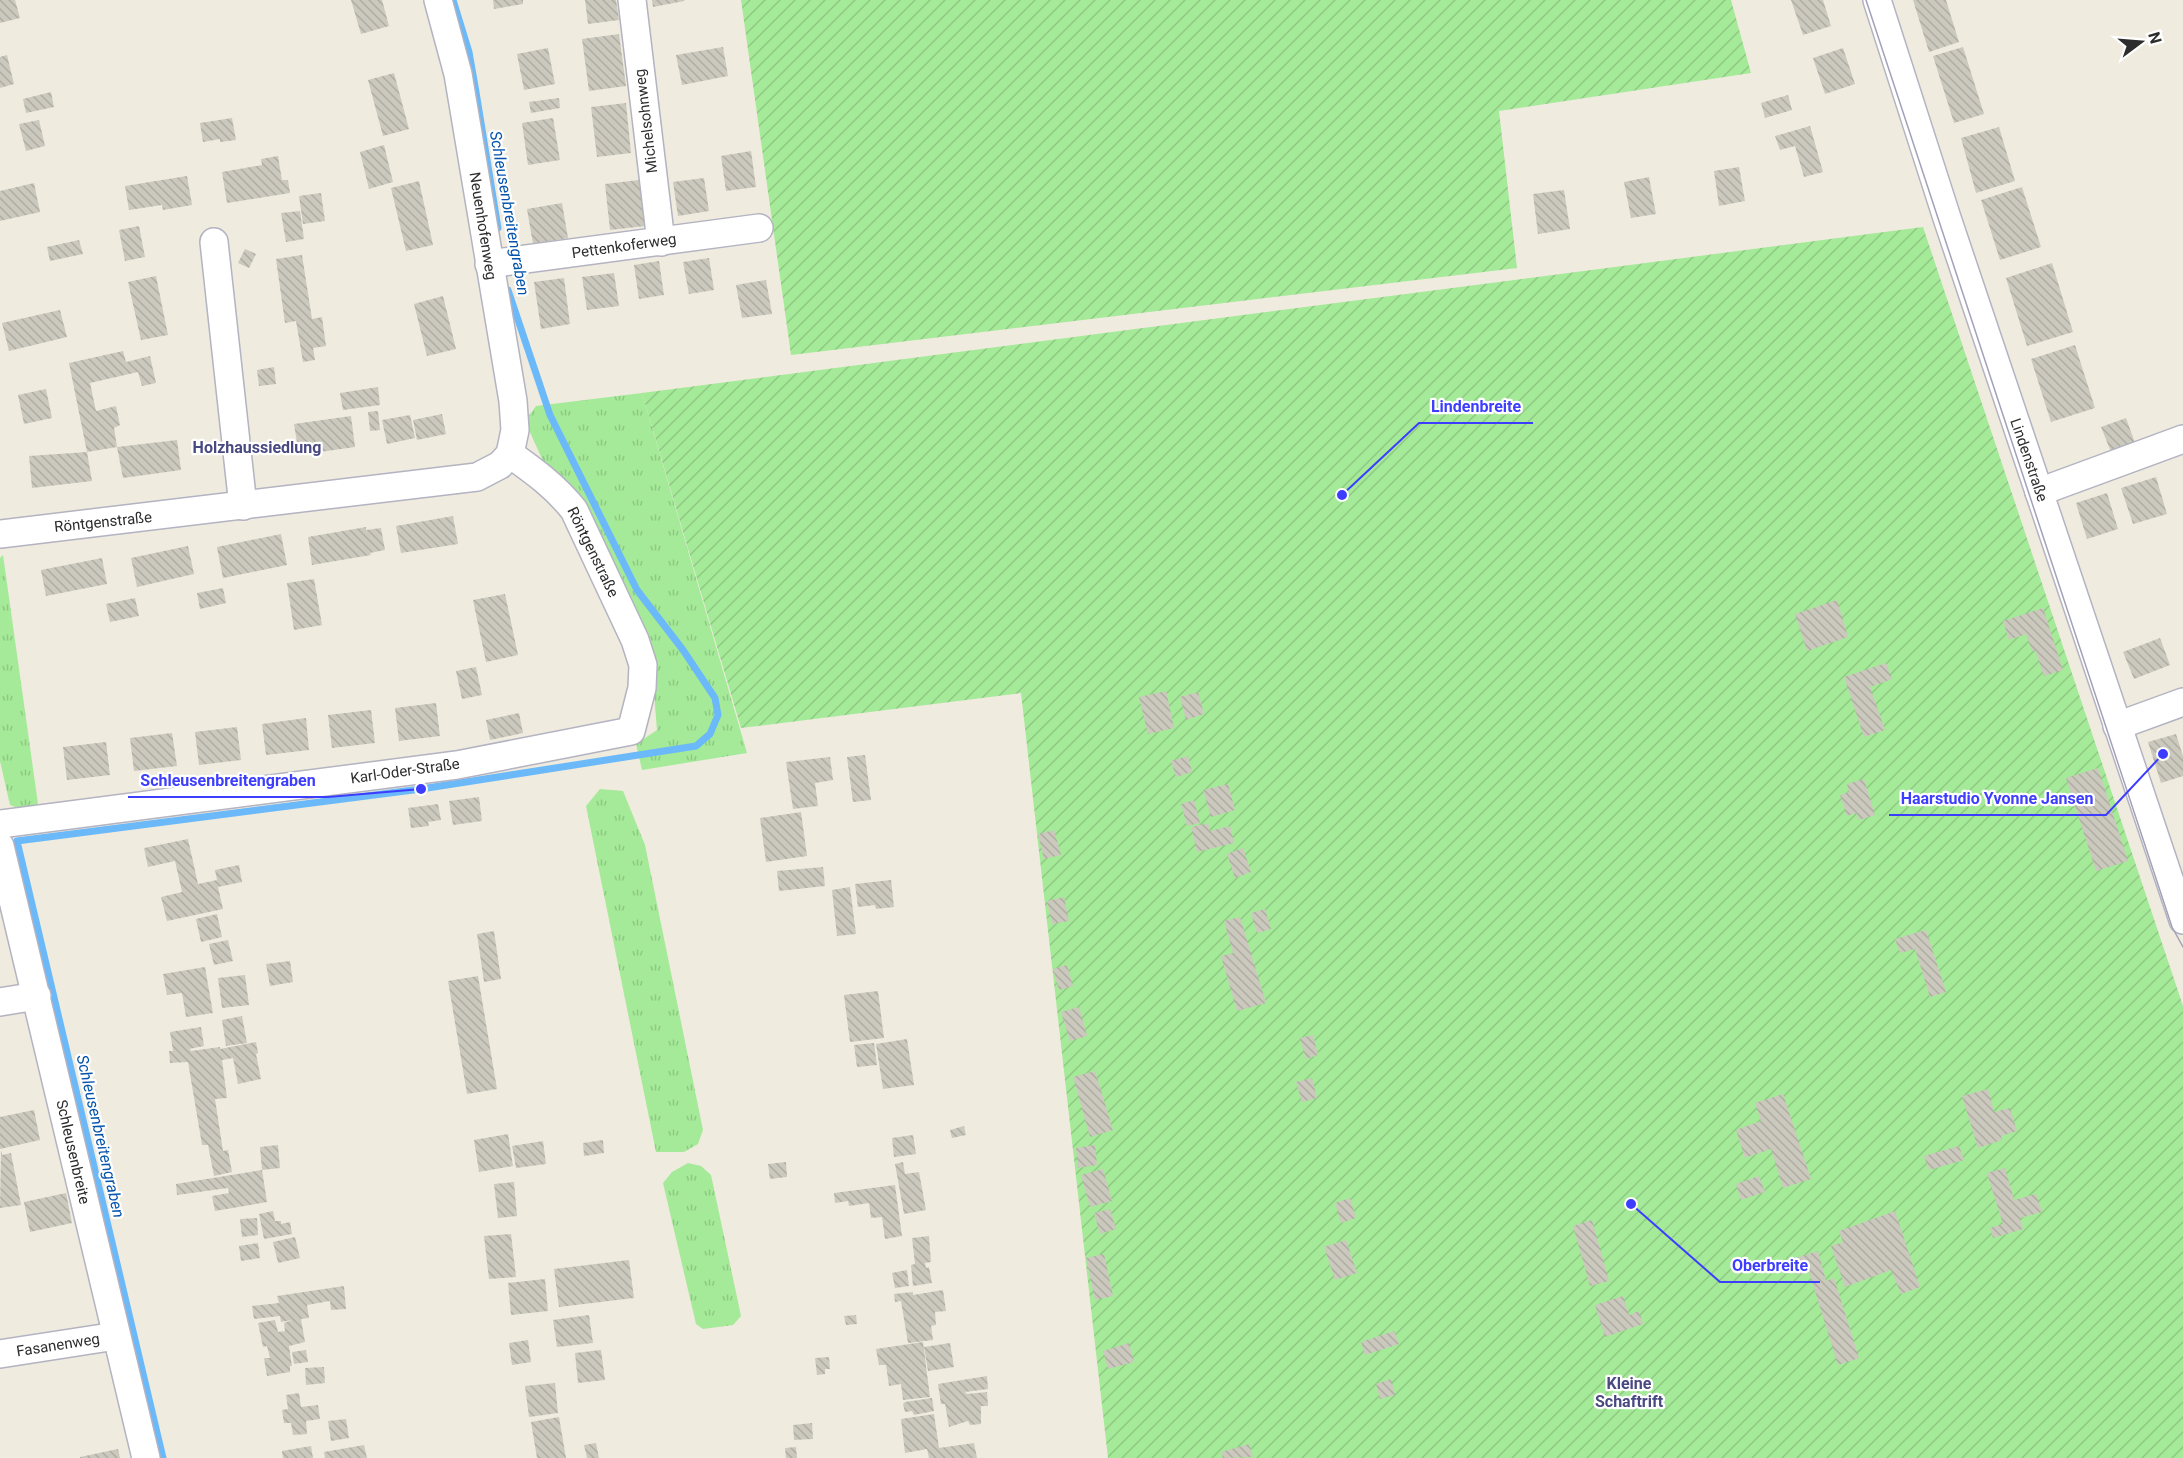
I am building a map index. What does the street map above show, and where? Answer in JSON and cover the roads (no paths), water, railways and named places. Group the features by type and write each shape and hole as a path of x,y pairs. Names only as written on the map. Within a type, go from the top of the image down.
{"street":[{"name":"Neuenhofenweg","path":"438,0 458,74 497,263 515,430 510,454"},
{"name":"Michelsohnweg","path":"632,0 661,242"},
{"name":"Lindenstraße","path":"1877,0 1951,229 2183,920"},
{"name":"Pettenkoferweg","path":"497,263 759,228"},
{"path":"214,242 243,506"},
{"path":"2039,492 2183,439"},
{"name":"Röntgenstraße","path":"0,534 477,477 500,465 510,454 561,493 574,510 635,640 643,665 642,688 630,731"},
{"path":"2117,726 2183,702"},
{"name":"Karl-Oder-Straße","path":"0,825 457,765 630,731"},
{"name":"Schleusenbreite","path":"0,846 146,1458"},
{"path":"0,1002 37,996"},
{"name":"Fasanenweg","path":"0,1354 116,1336"}],"waterway":[{"name":"Schleusenbreitengraben","path":"453,0 469,52 498,228"},
{"name":"Schleusenbreitengraben","path":"163,1458 17,841 421,789 696,746 710,734 718,715 715,698 683,650 637,590 550,415 508,290"}],"tram line":[{"path":"1866,0 2172,927 2183,947"}],"place":[{"name":"Lindenbreite","path":"1342,495"},
{"name":"Haarstudio Yvonne Jansen","path":"2163,754"},
{"name":"Schleusenbreitengraben","path":"421,789"},
{"name":"Oberbreite","path":"1631,1204"}],"district":[{"name":"Holzhaussiedlung","path":"257,447"},
{"name":"Kleine Schaftrift","path":"1629,1392"}]}
